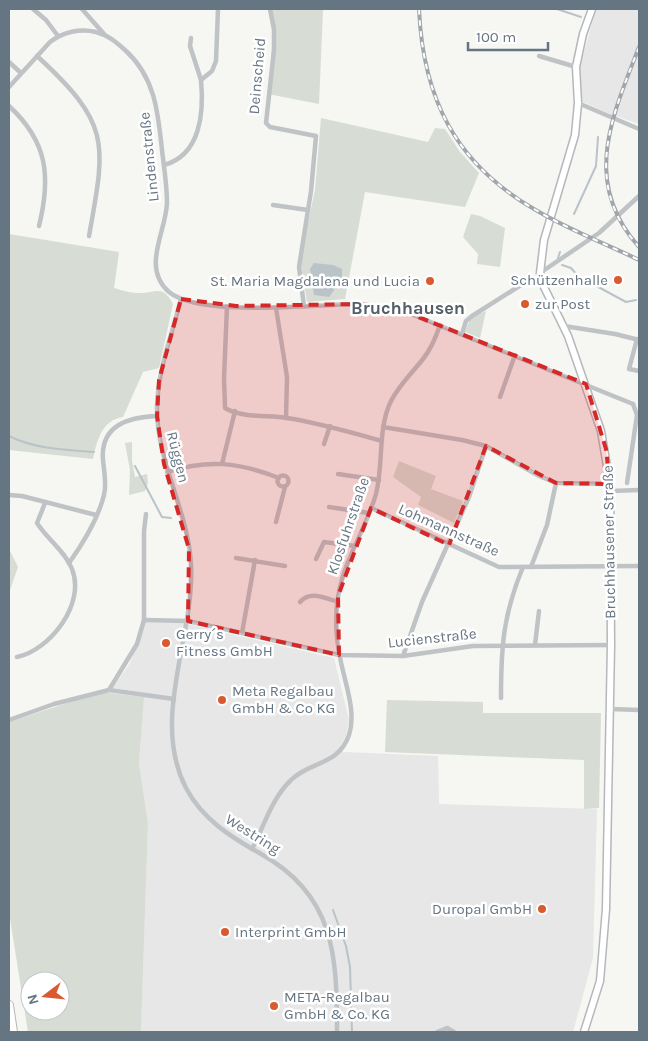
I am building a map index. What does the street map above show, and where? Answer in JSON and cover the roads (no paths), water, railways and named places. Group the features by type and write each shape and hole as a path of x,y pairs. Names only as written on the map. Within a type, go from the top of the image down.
{"highway":[{"path":"9,1004 14,1032"}],"street":[{"path":"33,9 44,18 58,36"},
{"name":"Lindenstraße","path":"82,9 105,35 122,48 140,67 153,90 164,165 166,208 157,247 155,266 164,287 181,299"},
{"path":"201,80 212,71 216,61 218,9"},
{"name":"Deinscheid","path":"270,9 274,29 274,50 266,123 270,127 316,136 308,210"},
{"name":"Bruchhausener Straße","path":"584,1032 596,996 603,959 610,710 611,487 604,440 586,384 564,326 542,282 540,273 544,240 575,135 578,102 576,67 583,34 592,9"},
{"path":"9,86 58,36 82,30 105,35"},
{"path":"164,165 183,156 194,141 200,118 201,80 190,46 190,38"},
{"path":"37,56 77,96 86,110 99,139 100,170 89,236"},
{"path":"539,56 576,67"},
{"path":"9,62 21,73"},
{"path":"578,102 639,129"},
{"path":"9,106 30,130 43,161 46,185 39,226"},
{"path":"540,273 599,233 639,196"},
{"path":"272,206 308,210 299,267 304,306"},
{"path":"462,334 466,321 472,316 521,285 542,282"},
{"path":"181,299 227,306 276,308 377,306 401,310 633,404 639,404"},
{"name":"Rüggen","path":"181,299 161,374 157,416 159,439 189,549 191,580 188,621"},
{"path":"227,306 224,404 227,409 330,426 382,441"},
{"path":"276,308 287,377 286,418"},
{"name":"Klosfuhrstraße","path":"252,849 272,806 286,784 298,774 330,759 341,748 348,737 351,712 337,636 338,602 343,579 370,511 379,480 383,426 386,413 395,393 424,358 440,325"},
{"path":"564,326 615,334 638,340 629,369 639,371"},
{"path":"500,398 515,355"},
{"path":"628,483 637,415 633,404"},
{"path":"222,464 235,411"},
{"path":"70,563 83,543 106,489 103,453 108,437 117,426 127,420 157,416"},
{"path":"324,444 330,426"},
{"path":"383,426 486,446 539,476 556,483 639,490"},
{"path":"403,656 422,602 469,497 486,446"},
{"path":"167,472 196,464 222,464 279,478 284,476 288,479 288,484 285,487 276,522"},
{"path":"338,474 379,480"},
{"path":"279,478 279,485 285,487"},
{"path":"532,567 546,525 556,483"},
{"path":"9,495 96,515"},
{"path":"17,658 26,655 37,647 68,616 76,594 75,578 70,563 37,523 45,502"},
{"name":"Lohmannstraße","path":"329,507 370,511 492,566 639,566"},
{"path":"110,690 137,644 144,620 144,531 146,514"},
{"path":"316,559 324,542 355,546"},
{"path":"236,558 285,566"},
{"path":"242,633 255,560"},
{"path":"501,698 501,645 508,609 523,567"},
{"path":"300,602 304,596 310,594 338,602"},
{"path":"536,645 539,611"},
{"name":"Lucienstraße","path":"144,620 188,621 339,655 403,656 452,648 501,645 611,645"},
{"name":"Westring","path":"188,621 174,699 174,746 185,787 201,811 215,825 293,876 311,897 323,918 331,940 336,966 337,1032"},
{"path":"9,720 54,704 110,690 174,699"},
{"path":"610,710 639,710"},
{"path":"437,1032 447,1028 454,1032"}],"waterway":[{"path":"557,9 581,17"},
{"path":"574,214 596,166 598,137"},
{"path":"558,258 560,252"},
{"path":"562,265 571,268 578,276 626,302 636,300"},
{"path":"9,436 29,444 94,452"},
{"path":"135,466 162,517 171,518"},
{"path":"333,910 346,946 350,967 352,1032"}],"railway":[{"path":"419,9 422,41 436,99 448,125 464,149 483,171 507,191 534,209 639,260"},
{"path":"639,47 619,99 612,124 607,149 606,174 611,198 621,223 639,247"}],"place":[{"name":"Schützenhalle","path":"618,280"},
{"name":"St. Maria Magdalena und Lucia","path":"430,281"},
{"name":"zur Post","path":"525,304"},
{"name":"Gerry´s Fitness GmbH","path":"166,643"},
{"name":"Meta Regalbau GmbH & Co KG","path":"222,700"},
{"name":"Duropal GmbH","path":"542,909"},
{"name":"Interprint GmbH","path":"225,932"},
{"name":"META-Regalbau GmbH & Co. KG","path":"274,1006"}],"district":[{"name":"Bruchhausen","path":"408,308"}]}
